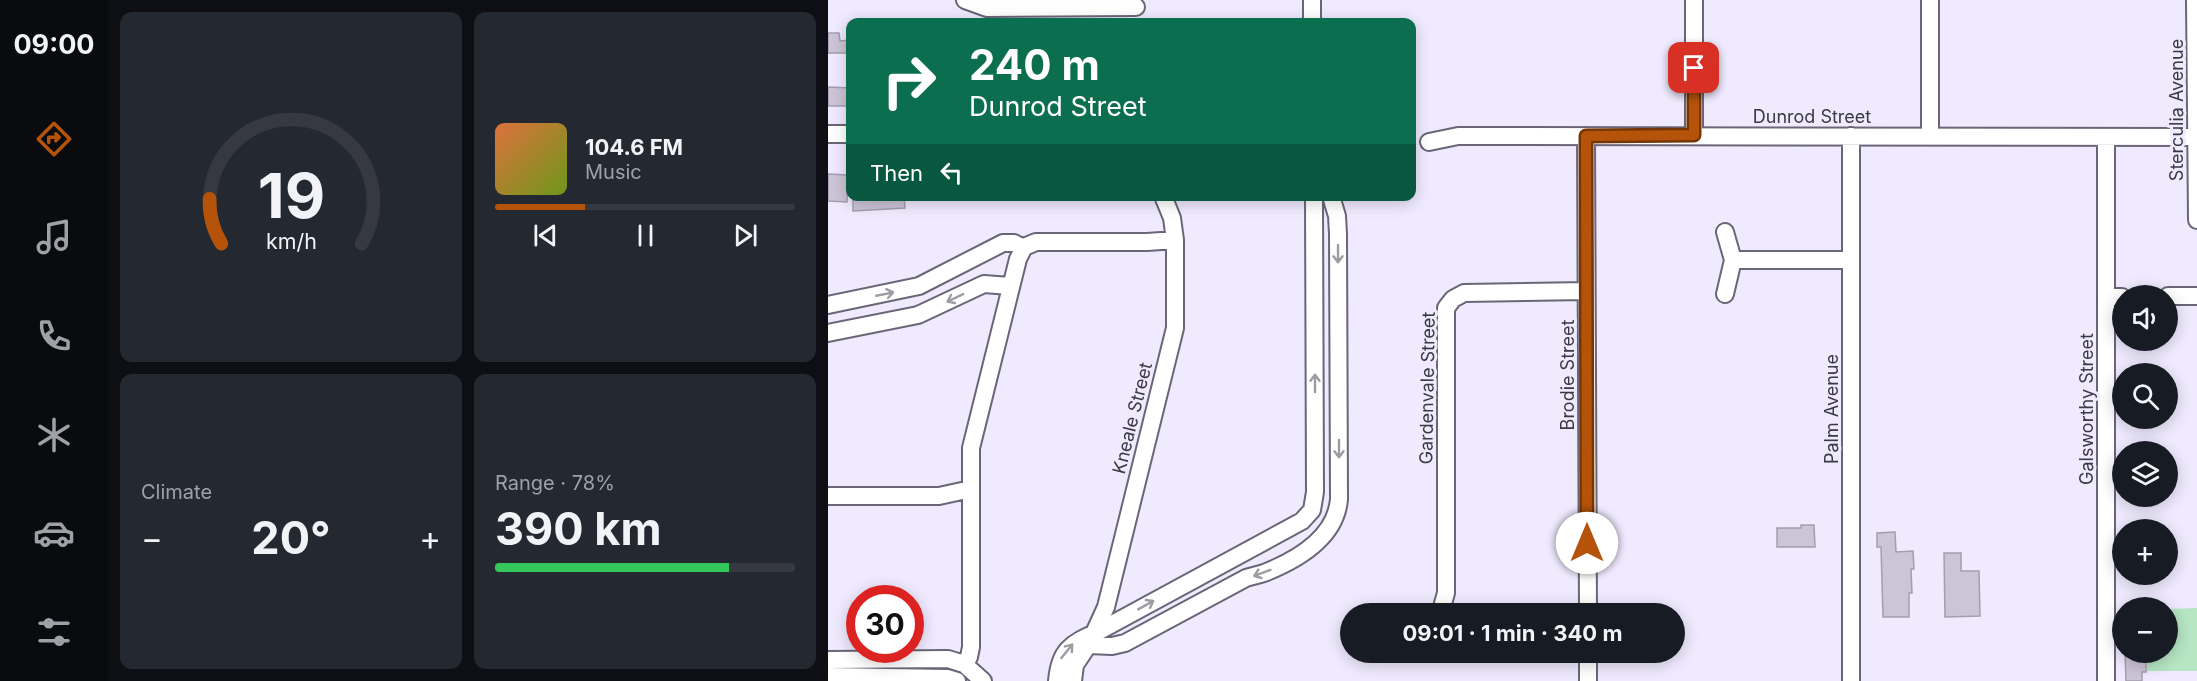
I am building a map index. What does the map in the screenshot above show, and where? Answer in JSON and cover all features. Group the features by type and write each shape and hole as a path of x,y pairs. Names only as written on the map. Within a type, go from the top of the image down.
{"street":[{"path":"965,0 987,8 1136,10"},
{"path":"1312,0 1312,18"},
{"path":"1694,0 1694,135"},
{"path":"1930,0 1930,136"},
{"name":"Sterculia Avenue","path":"2195,0 2197,220"},
{"path":"828,134 846,134"},
{"name":"Dunrod Street","path":"1429,142 1458,136 1694,135 2106,137 2196,144"},
{"name":"Brodie Street","path":"1586,136 1588,603"},
{"name":"Palm Avenue","path":"1851,136 1851,681"},
{"name":"Galsworthy Street","path":"2106,137 2113,285"},
{"name":"Kneale Street","path":"1073,681 1075,665 1092,639 1106,607 1175,328 1175,240 1165,201"},
{"path":"1057,681 1060,662 1067,649 1076,641 1092,639 1302,521 1312,510 1315,497 1314,201"},
{"path":"1092,639 1112,646 1125,643 1246,578 1267,572 1314,545 1332,523 1340,499 1338,234 1337,216 1332,201"},
{"path":"1725,232 1733,261 1725,294"},
{"path":"964,664 969,657 971,647 971,448 1017,259 1023,248 1030,243 1175,240"},
{"path":"828,305 919,286 1004,243 1012,242 1023,248"},
{"path":"1733,261 1851,260"},
{"path":"828,333 918,315 984,284 1010,286"},
{"name":"Gardenvale Street","path":"1443,603 1446,593 1446,308 1464,293 1586,291"},
{"path":"2178,296 2197,296"},
{"name":"Galsworthy Street","path":"2106,681 2113,351"},
{"path":"828,496 939,496 971,489"},
{"path":"828,660 948,659 964,664 983,681"},
{"path":"1588,663 1588,681"},
{"path":"828,676 947,678 957,681"}],"green space":[{"path":"2197,608 2197,671 2147,671 2147,663 2178,663 2178,609"}],"building":[{"path":"828,33 839,33 840,41 846,40 846,53 828,53"},
{"path":"828,87 846,88 846,106 828,106"},
{"path":"828,174 846,175 847,202 828,201"},
{"path":"853,201 904,201 905,208 853,211"},
{"path":"1801,525 1814,525 1815,547 1777,547 1777,528 1801,528"},
{"path":"1895,532 1896,552 1913,551 1914,569 1911,569 1912,593 1909,593 1909,617 1883,617 1881,547 1877,547 1877,533"},
{"path":"1944,553 1961,553 1961,571 1979,571 1980,616 1945,617"},
{"path":"2125,663 2146,663 2146,672 2142,672 2142,681 2126,681"}],"route":[{"path":"1587,543 1586,136 1694,135 1694,68"}]}
